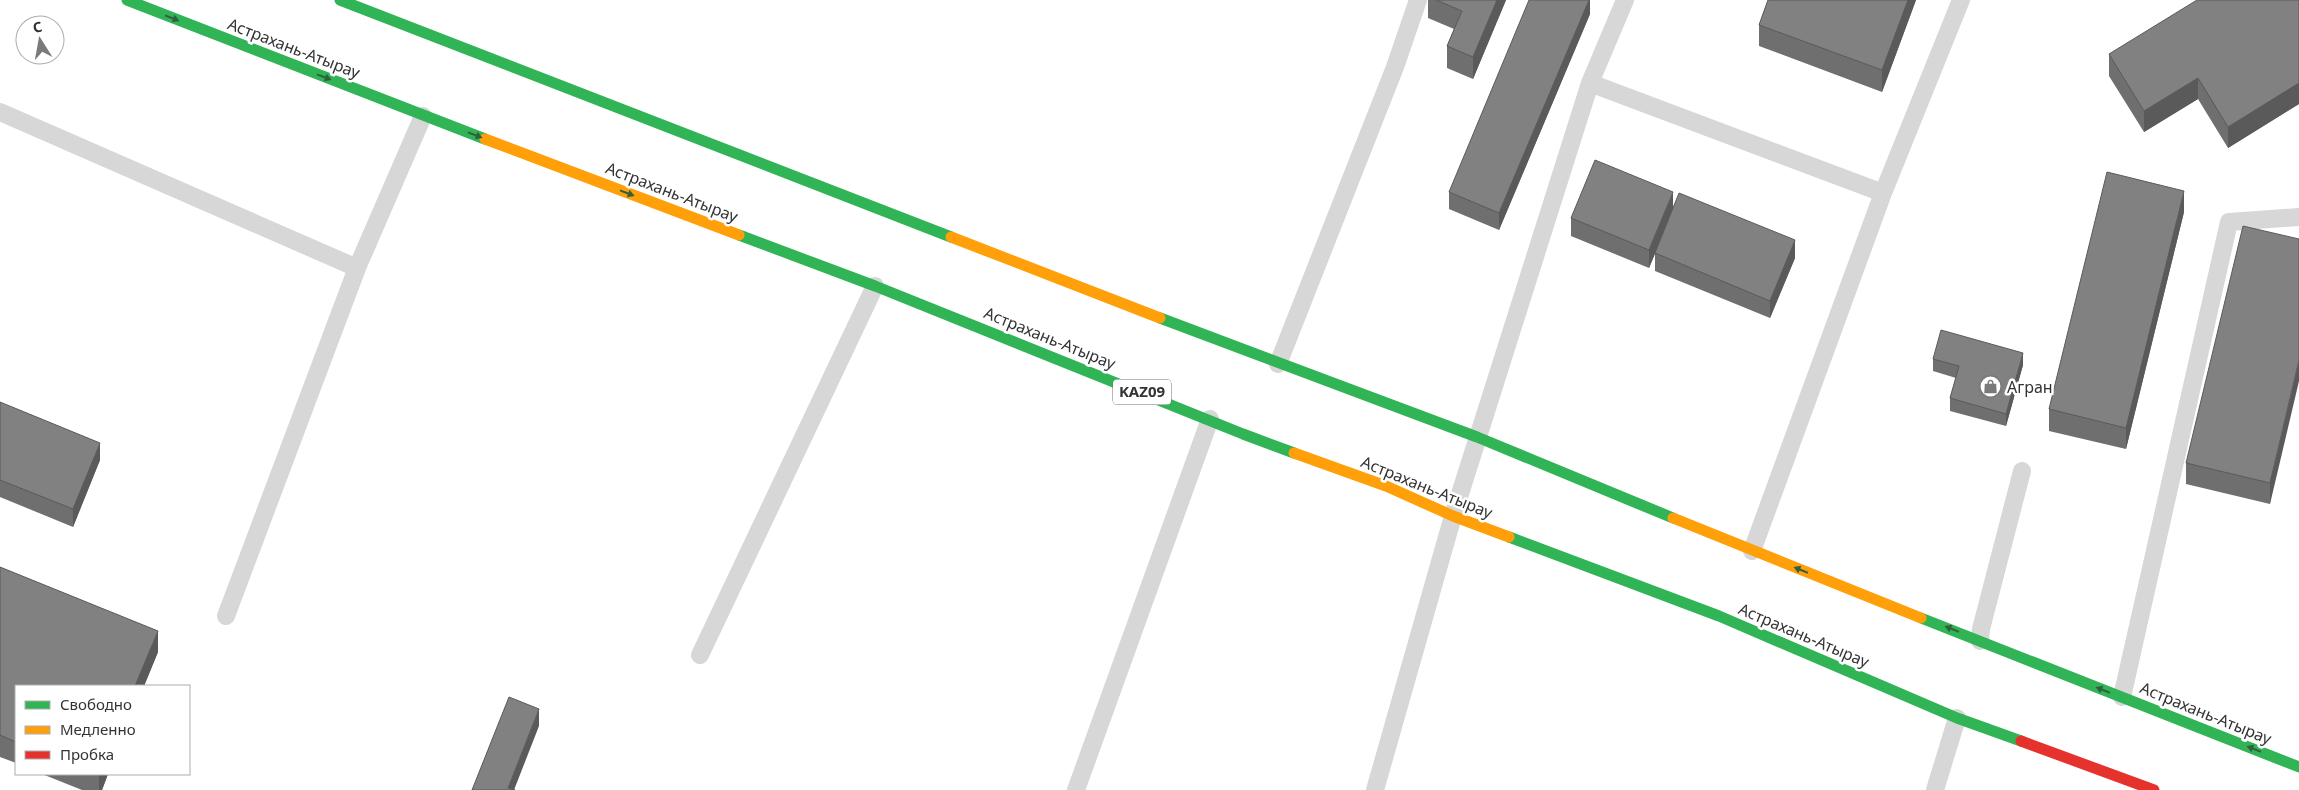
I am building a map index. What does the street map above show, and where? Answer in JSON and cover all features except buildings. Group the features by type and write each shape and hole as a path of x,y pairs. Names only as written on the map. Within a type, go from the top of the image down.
{"highway":[{"name":"Астрахань-Атырау","path":"127,0 423,116 875,286 1244,434 1386,486 1452,516 1719,616 1957,718 2154,790"},
{"name":"Астрахань-Атырау","path":"340,0 1278,364 1477,437 1752,550 2299,768"}],"lane":[{"path":"1278,364 1395,67 1418,0"},
{"path":"1375,790 1452,516 1477,437 1590,83 1625,0"},
{"path":"1752,550 1883,193 1961,0"},
{"path":"1590,83 1883,193"},
{"path":"0,112 357,268"},
{"path":"226,616 357,268 423,116"},
{"path":"2122,697 2229,222 2299,217"},
{"path":"700,655 875,286"},
{"path":"1076,790 1210,419"},
{"path":"1980,641 1981,629 2022,471"},
{"path":"1935,790 1957,718"}],"traffic: fast":[{"path":"127,0 485,139"},
{"path":"340,0 951,237"},
{"path":"739,235 875,286 1294,453"},
{"path":"1160,318 1477,437 1673,518"},
{"path":"1509,537 1719,616 1957,718 2021,741"},
{"path":"1921,618 2299,767"}],"traffic: slow":[{"path":"485,139 739,235"},
{"path":"951,237 1160,318"},
{"path":"1294,453 1386,486 1453,516 1509,537"},
{"path":"1673,518 1921,618"}],"traffic: jam":[{"path":"2021,741 2154,790"}],"place":[{"name":"Агран","path":"1991,387"}]}
